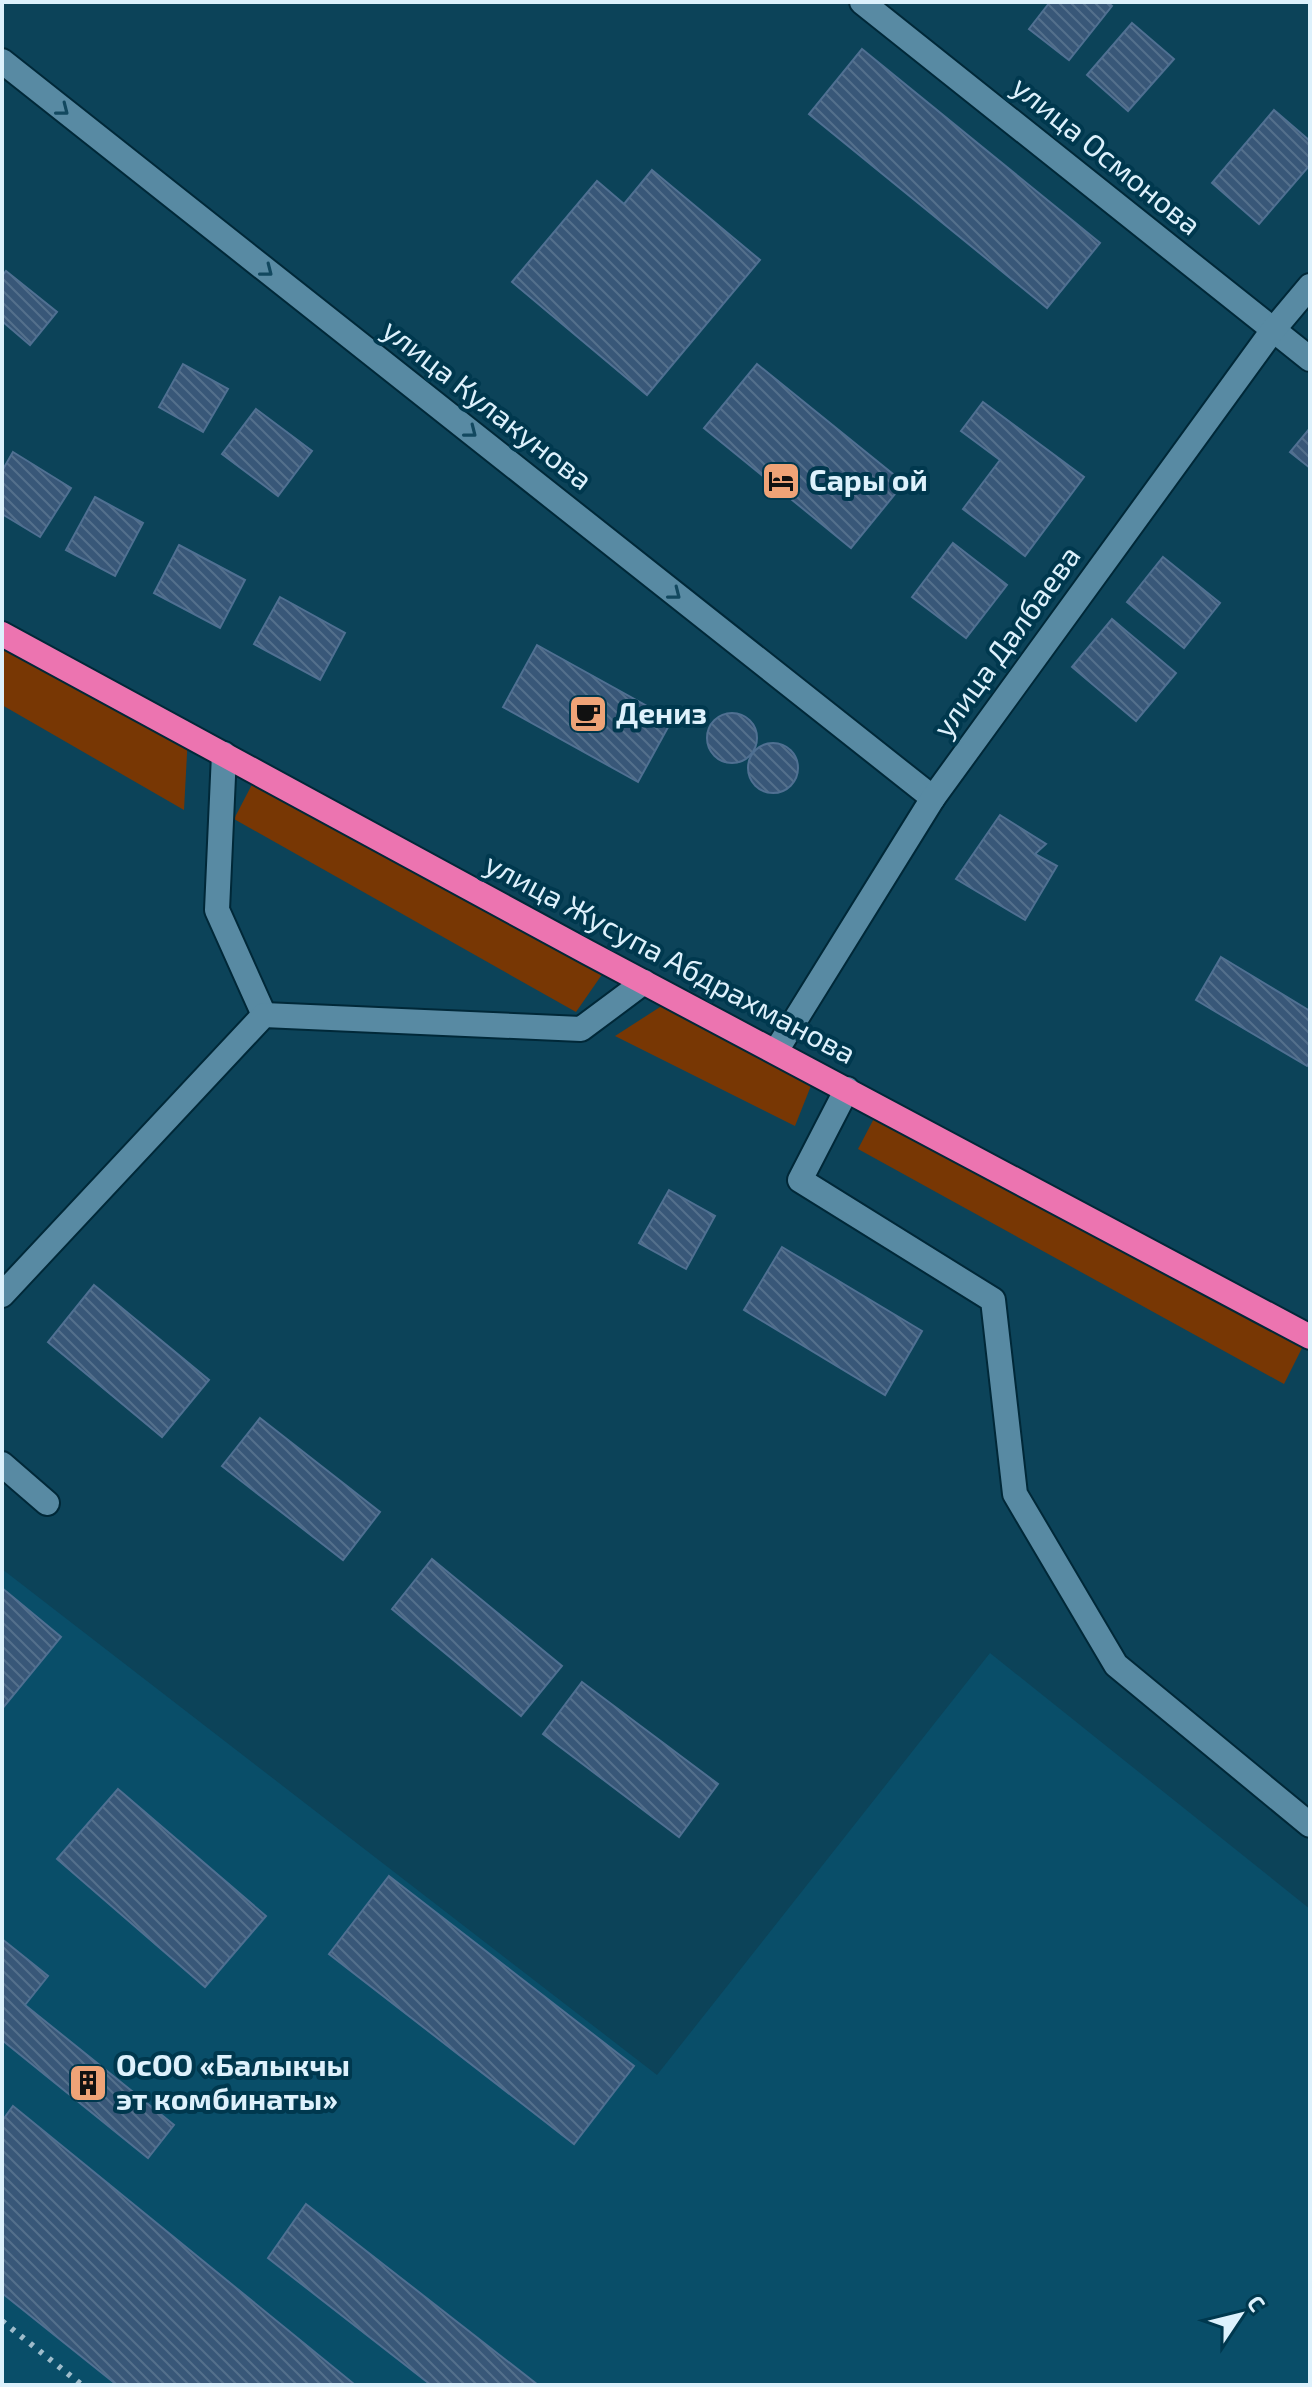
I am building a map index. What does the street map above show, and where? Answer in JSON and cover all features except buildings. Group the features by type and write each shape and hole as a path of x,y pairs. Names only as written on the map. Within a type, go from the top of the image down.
{"highway":[{"name":"улица Жусупа Абдрахманова","path":"2,634 644,982 1310,1337"}],"street":[{"name":"улица Осмонова","path":"862,2 1310,359"},
{"name":"улица Кулакунова","path":"2,61 933,798"},
{"name":"улица Далбаева","path":"776,1051 933,798 1273,330 1310,286"},
{"path":"224,754 217,910 264,1015"},
{"path":"2,1295 264,1015 581,1029 644,982"},
{"path":"847,1089 800,1180 993,1300 1015,1494 1116,1665 1310,1825"},
{"path":"2,1464 47,1503"}],"shaded area":[{"path":"2,634 188,735 184,810 2,705"},
{"path":"258,773 610,963 576,1012 234,819"},
{"path":"674,998 816,1073 795,1126 615,1036"},
{"path":"880,1107 1308,1336 1284,1384 858,1149"},
{"path":"2,1569 657,2075 990,1653 1310,1909 1310,2385 2,2385"}],"railway":[{"path":"2,2321 82,2385"}],"place":[{"name":"Сары ой","path":"781,481"},
{"name":"Дениз","path":"588,714"},
{"name":"ОсОО «Балыкчы эт комбинаты»","path":"88,2083"}]}
